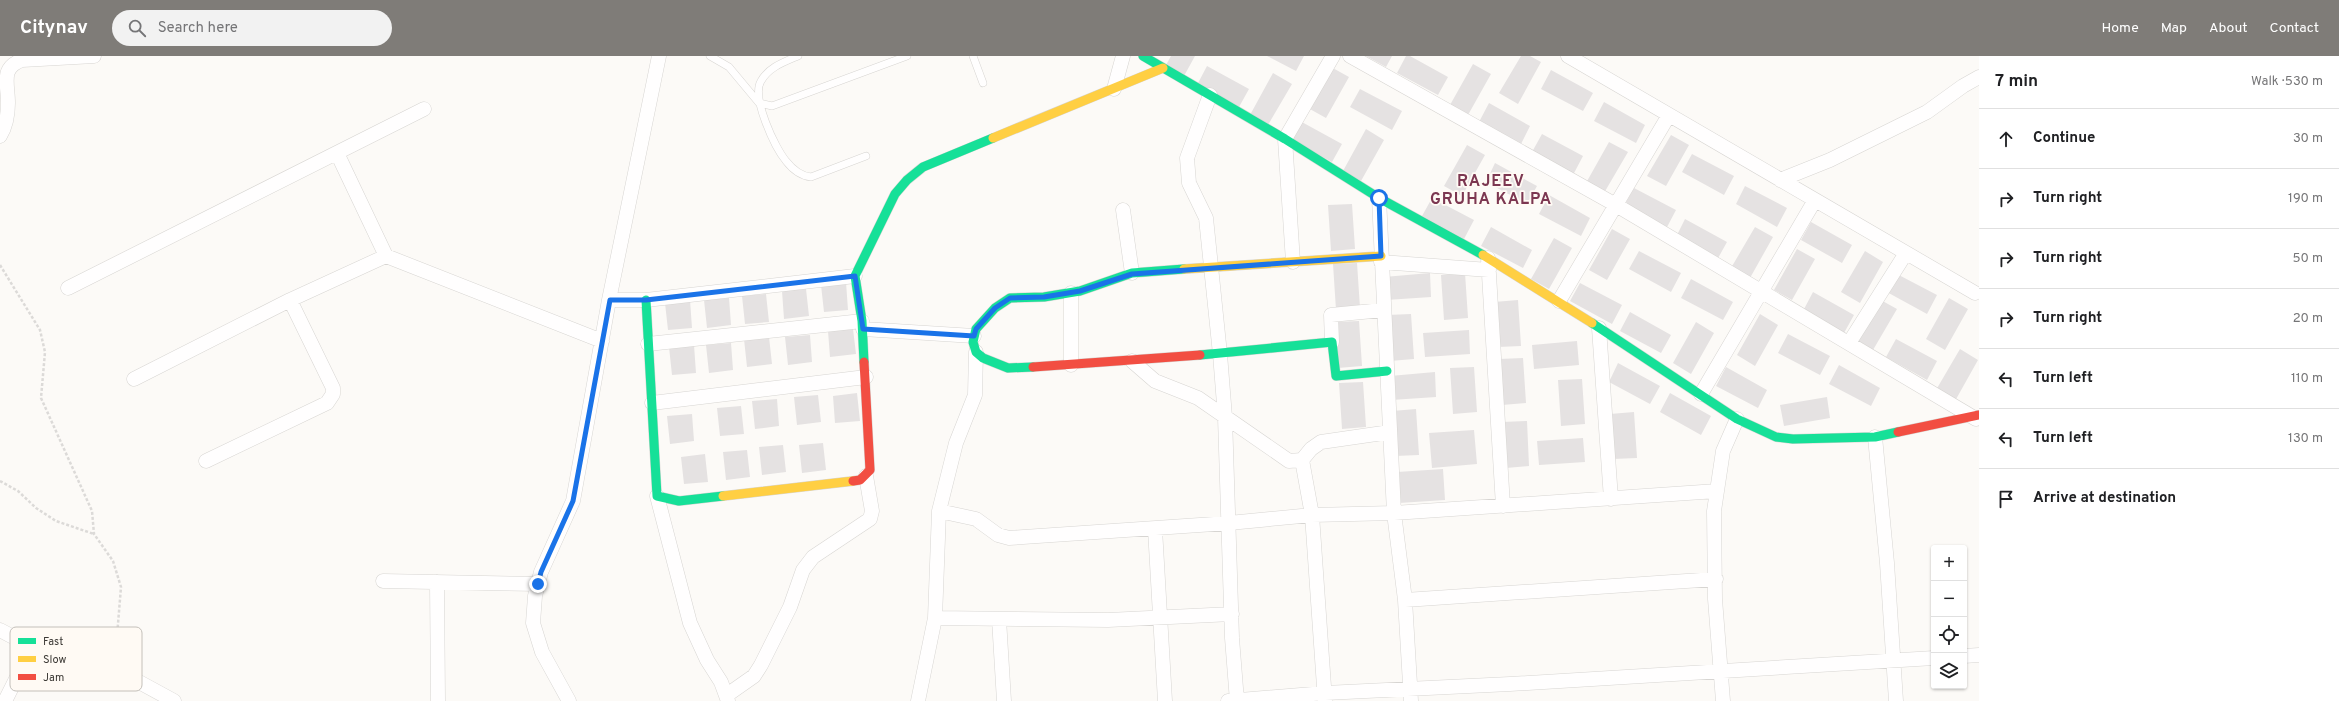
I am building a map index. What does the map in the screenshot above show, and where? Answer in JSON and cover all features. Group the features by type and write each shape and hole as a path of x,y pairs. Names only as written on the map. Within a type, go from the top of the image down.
{"street":[{"path":"0,136 8,115 4,76 7,68 13,63 22,60 94,56"},
{"path":"564,699 542,652 533,623 538,584 541,572 573,501 602,341 659,56"},
{"path":"1114,89 1123,56"},
{"path":"1143,56 1285,139 1488,264 1559,301 1737,419 1776,437 1793,439 1875,438 1977,418"},
{"path":"1293,262 1285,139 1333,56"},
{"path":"1350,56 1616,206 1977,418"},
{"path":"1568,56 1975,293"},
{"path":"657,496 679,501 860,480 866,476 870,470 866,377 862,325 855,276 895,194 907,180 923,167 1163,68"},
{"path":"1780,180 1830,160 1927,112 1963,86 1979,77"},
{"path":"1210,95 1187,158 1189,183 1206,218 1226,417 1232,614 1237,701"},
{"path":"68,288 424,109"},
{"path":"1559,301 1670,115"},
{"path":"337,153 386,256 602,341"},
{"path":"1379,198 1394,513 1405,600 1411,695"},
{"path":"1701,394 1815,200"},
{"path":"1123,210 1132,274"},
{"path":"1849,343 1906,253"},
{"path":"134,379 290,300 386,256"},
{"path":"918,701 935,618 940,511 956,443 975,395 976,352 973,342 974,336 976,329 995,308 1010,298 1044,297 1071,293 1132,274 1293,262 1381,259 1488,264"},
{"path":"1488,264 1502,506"},
{"path":"610,300 646,300 855,276"},
{"path":"1070,365 1071,293"},
{"path":"206,461 327,403 331,398 332,388 290,300"},
{"path":"646,300 654,471 657,496 690,623 707,660 728,698 754,676 761,665 790,607 803,570 813,557 870,519 872,511 866,476"},
{"path":"1384,310 1331,315 1332,342 1336,376 1387,371"},
{"path":"648,344 862,325 974,336"},
{"path":"1599,328 1611,499"},
{"path":"976,352 983,358 1008,368 1220,354 1332,342"},
{"path":"1132,361 1155,381 1198,398 1289,461 1302,460 1312,448 1321,442 1390,432"},
{"path":"652,403 866,377"},
{"path":"1723,701 1720,672 1714,511 1723,451 1737,419"},
{"path":"1875,438 1896,701"},
{"path":"1302,460 1312,515 1325,697"},
{"path":"940,511 976,518 998,535 1009,538 1155,529 1312,515 1394,513 1717,491"},
{"path":"1155,529 1166,701"},
{"path":"1405,600 1716,579"},
{"path":"383,581 538,584"},
{"path":"438,582 438,701"},
{"path":"935,618 1108,620 1232,614"},
{"path":"999,619 1004,701"},
{"path":"0,630 10,635"},
{"path":"1967,656 1979,655"},
{"path":"1228,701 1411,695 1931,658"},
{"path":"142,688 150,695 174,701"},
{"path":"5,701 10,691"}],"lane":[{"path":"710,56 729,67 759,103 770,133 786,161 802,176 812,177 866,156"},
{"path":"759,103 760,82 772,68 798,56"},
{"path":"759,103 772,106 908,56"},
{"path":"973,56 983,83"}],"path":[{"path":"0,265 40,330 45,352 41,398 92,511 94,534 113,561 121,587 118,627"},
{"path":"0,481 18,491 36,508 56,521 94,534"}],"building":[{"path":"1171,56 1195,56 1184,76 1166,65"},
{"path":"1267,56 1304,56 1296,71"},
{"path":"1366,56 1392,56 1386,67"},
{"path":"1406,56 1410,56 1448,77 1438,95 1397,73"},
{"path":"1521,56 1530,56 1541,62 1518,104 1499,93"},
{"path":"1473,64 1491,74 1468,115 1450,105"},
{"path":"1207,66 1249,89 1239,107 1197,85"},
{"path":"1331,67 1349,77 1326,118 1308,108"},
{"path":"1551,70 1593,93 1583,111 1541,89"},
{"path":"1273,73 1292,84 1268,125 1250,115"},
{"path":"1360,89 1402,111 1392,130 1350,107"},
{"path":"1604,102 1645,125 1636,143 1594,121"},
{"path":"1489,103 1530,126 1521,144 1479,122"},
{"path":"1300,121 1342,144 1332,162 1290,139"},
{"path":"1366,129 1384,140 1361,181 1343,171"},
{"path":"1542,134 1583,156 1573,175 1532,152"},
{"path":"1671,135 1689,145 1666,186 1647,176"},
{"path":"1609,142 1628,152 1604,193 1586,183"},
{"path":"1467,145 1485,155 1462,196 1444,186"},
{"path":"1692,154 1734,176 1724,195 1682,172"},
{"path":"1495,163 1537,186 1527,204 1486,182"},
{"path":"1745,186 1787,208 1777,227 1736,204"},
{"path":"1634,188 1676,210 1666,229 1624,206"},
{"path":"1549,195 1590,218 1581,236 1539,214"},
{"path":"1432,198 1474,220 1464,239 1422,216"},
{"path":"1352,204 1355,249 1331,251 1328,205"},
{"path":"1685,219 1727,242 1717,260 1676,237"},
{"path":"1811,222 1852,245 1842,263 1801,240"},
{"path":"1491,227 1532,250 1523,268 1481,246"},
{"path":"1755,227 1773,237 1750,278 1731,268"},
{"path":"1612,229 1630,239 1607,280 1589,270"},
{"path":"1554,238 1572,248 1549,289 1531,279"},
{"path":"1797,249 1815,259 1792,300 1774,290"},
{"path":"1639,251 1681,273 1671,292 1629,269"},
{"path":"1865,251 1883,262 1860,303 1841,292"},
{"path":"1357,263 1360,308 1336,310 1333,264"},
{"path":"1430,273 1431,297 1386,300 1384,277"},
{"path":"1465,273 1468,318 1444,320 1441,275"},
{"path":"1895,273 1937,295 1927,314 1885,291"},
{"path":"1691,279 1733,302 1723,320 1681,298"},
{"path":"846,282 848,310 824,312 821,285"},
{"path":"1580,283 1622,305 1612,324 1570,301"},
{"path":"806,289 809,316 784,319 782,291"},
{"path":"1813,292 1854,315 1844,333 1803,311"},
{"path":"766,294 769,322 745,324 742,296"},
{"path":"729,298 731,325 707,328 704,300"},
{"path":"1949,298 1968,309 1945,350 1926,339"},
{"path":"1879,299 1897,309 1873,350 1855,340"},
{"path":"690,300 692,328 668,330 665,303"},
{"path":"1518,300 1521,346 1498,347 1494,302"},
{"path":"1630,312 1671,335 1661,353 1620,331"},
{"path":"1411,314 1414,359 1390,361 1387,315"},
{"path":"1760,314 1778,325 1755,366 1737,355"},
{"path":"1359,321 1362,366 1338,368 1335,322"},
{"path":"1696,322 1714,333 1691,374 1673,363"},
{"path":"853,329 856,354 830,357 828,331"},
{"path":"1469,330 1470,354 1425,357 1423,333"},
{"path":"1788,334 1830,356 1820,375 1778,353"},
{"path":"810,335 812,362 788,365 785,337"},
{"path":"769,337 772,364 747,367 744,339"},
{"path":"1896,339 1937,361 1927,380 1886,357"},
{"path":"1577,341 1579,365 1534,369 1532,345"},
{"path":"731,343 733,370 709,373 706,345"},
{"path":"694,345 696,373 672,375 669,347"},
{"path":"1960,349 1978,360 1955,401 1936,390"},
{"path":"1523,358 1526,403 1502,405 1499,359"},
{"path":"1618,363 1660,386 1650,404 1609,382"},
{"path":"1839,365 1880,388 1871,406 1829,384"},
{"path":"1474,367 1477,412 1453,414 1450,368"},
{"path":"1726,367 1767,390 1758,408 1716,386"},
{"path":"1435,372 1436,397 1391,400 1390,376"},
{"path":"1582,379 1585,424 1561,426 1558,380"},
{"path":"1363,382 1366,427 1342,429 1339,383"},
{"path":"857,393 860,421 835,423 833,396"},
{"path":"1670,393 1711,416 1701,435 1660,412"},
{"path":"818,395 821,422 797,425 794,397"},
{"path":"1827,397 1830,418 1784,426 1780,405"},
{"path":"777,399 779,426 755,429 752,401"},
{"path":"741,406 744,434 720,436 717,408"},
{"path":"1416,409 1419,455 1395,456 1392,411"},
{"path":"1634,412 1637,458 1613,459 1610,414"},
{"path":"692,414 694,441 670,444 667,416"},
{"path":"1527,421 1529,466 1506,468 1502,422"},
{"path":"1474,430 1477,464 1432,468 1429,433"},
{"path":"1583,438 1585,462 1539,465 1537,441"},
{"path":"823,443 826,470 802,473 799,445"},
{"path":"783,445 786,472 762,475 759,447"},
{"path":"747,450 750,477 726,480 723,452"},
{"path":"705,454 708,482 684,484 681,457"},
{"path":"1443,469 1445,500 1399,503 1397,472"}],"traffic: fast":[{"path":"1143,56 1285,139 1379,198 1483,255"},
{"path":"864,362 862,321 855,276 895,194 907,180 923,167 993,138"},
{"path":"1033,367 1008,368 983,358 976,352 973,342 976,329 995,308 1010,298 1044,297 1080,291 1132,273 1184,269"},
{"path":"646,300 657,496 679,501 723,496"},
{"path":"1592,323 1737,419 1776,437 1793,439 1875,437 1898,432"},
{"path":"1200,355 1332,342 1336,376 1387,371"}],"traffic: slow":[{"path":"993,138 1163,68"},
{"path":"1483,255 1592,323"},
{"path":"1184,269 1381,256"},
{"path":"723,496 853,481"}],"traffic: jam":[{"path":"1033,367 1200,355"},
{"path":"853,481 860,480 870,470 864,362"},
{"path":"1898,432 1979,415"}],"district":[{"name":"RAJEEV GRUHA KALPA","path":"1491,189"}],"route":[{"path":"538,584 541,572 573,501 610,300 646,300 855,276 863,329 974,336 976,329 995,308 1010,298 1044,297 1080,291 1132,274 1381,256 1379,198"}]}
